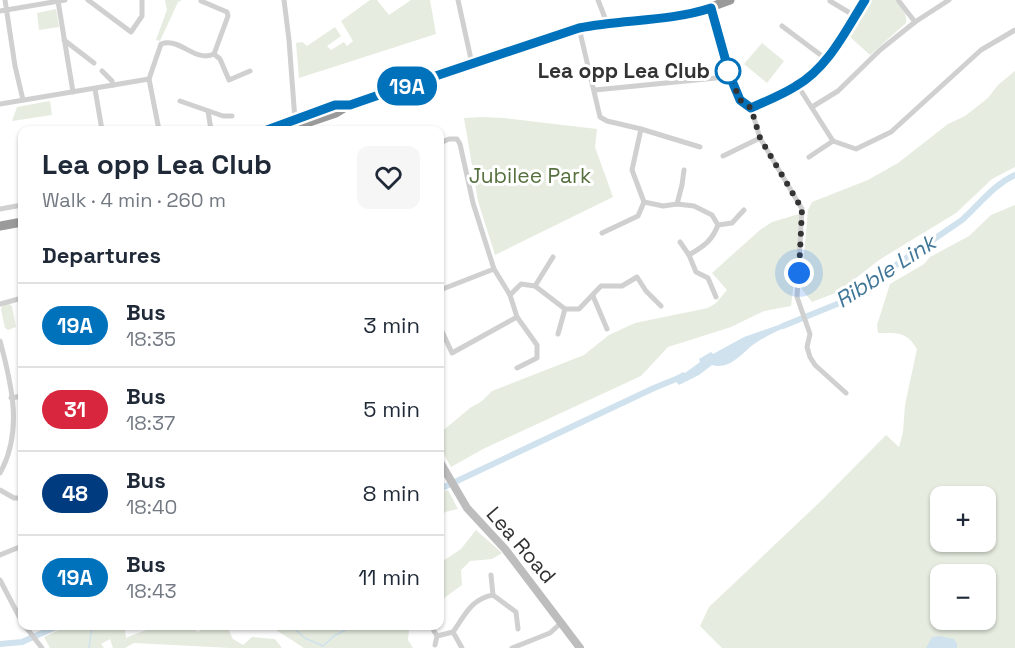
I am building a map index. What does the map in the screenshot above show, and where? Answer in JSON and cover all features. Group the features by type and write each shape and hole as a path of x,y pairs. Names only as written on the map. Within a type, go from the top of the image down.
{"highway":[{"path":"296,126 336,113 350,105 579,28 607,22 665,19 689,15 730,0"},
{"path":"0,226 18,223"}],"street":[{"path":"5,0 3,11 23,100"},
{"path":"88,0 131,32 142,16 142,0"},
{"path":"201,0 201,2 227,12 228,16 214,54"},
{"path":"284,0 289,41 293,126"},
{"path":"458,0 472,64"},
{"path":"598,0 607,22"},
{"path":"751,108 798,86 816,71 865,0"},
{"path":"898,0 915,22"},
{"path":"812,107 838,91 880,50 915,22 949,0"},
{"path":"3,11 62,1 64,39 73,92"},
{"path":"830,1 855,16"},
{"path":"711,8 730,76 740,100 751,108 760,138 802,209 797,297 810,334 807,347 810,357 815,365 846,393"},
{"path":"782,26 826,59"},
{"path":"579,28 600,117 607,121 700,147"},
{"path":"798,86 833,141 856,149 891,132 981,50 1015,30"},
{"path":"64,39 94,63"},
{"path":"158,126 149,80 161,44 172,43 204,57 214,54"},
{"path":"214,54 220,59 229,80 250,71"},
{"path":"102,71 112,81 113,86"},
{"path":"595,90 716,78"},
{"path":"0,104 149,80"},
{"path":"95,89 101,126"},
{"path":"180,101 223,116 232,116"},
{"path":"208,111 210,126"},
{"path":"602,233 638,216 644,202 632,170 642,129"},
{"path":"444,141 453,138 457,139 460,144 473,203 494,269 510,295 518,317 537,345 537,358 517,368"},
{"path":"723,156 760,138"},
{"path":"809,158 833,141"},
{"path":"677,204 684,170"},
{"path":"644,202 663,206 677,204 694,206 712,215 718,225"},
{"path":"0,209 18,206"},
{"path":"718,225 732,223 744,210"},
{"path":"689,255 707,244 718,225"},
{"path":"680,242 689,255 696,272 708,278 716,297"},
{"path":"535,286 553,257"},
{"path":"444,288 494,269"},
{"path":"510,295 521,284 535,286 565,309 579,309 601,286 622,286 637,277 646,291 661,306"},
{"path":"593,296 608,329"},
{"path":"0,304 18,299"},
{"path":"558,334 565,309"},
{"path":"444,336 452,353 518,317"},
{"path":"0,341 11,398 14,433 8,456 0,473"},
{"path":"11,398 18,397"},
{"name":"Lea Road","path":"444,470 467,508 505,549 580,648"},
{"path":"0,490 18,498"},
{"path":"0,555 18,548"},
{"path":"491,575 493,595"},
{"path":"0,580 18,615"},
{"path":"435,645 435,634 453,632 474,602 493,595 516,612 518,629"},
{"path":"512,648 550,633 562,622"},
{"path":"28,630 42,648"},
{"path":"453,632 462,648"}],"green space":[{"path":"165,0 182,0 178,2 160,41 156,40 167,10"},
{"path":"370,0 377,0 389,15 411,0 430,0 436,34 299,78 296,43 302,42 307,46 335,27 341,36 327,46 331,50 344,42 347,46 353,41 341,21"},
{"path":"869,0 895,0 906,16 906,23 870,55 848,35"},
{"path":"56,9 59,27 39,30 37,13"},
{"path":"762,43 784,61 767,83 744,64"},
{"path":"1015,71 1015,167 992,179 956,213 879,260 838,292 812,302 801,288 808,210 812,202 868,180 898,163 948,124 965,116 988,98 998,85"},
{"path":"50,101 52,115 12,121 17,107"},
{"name":"Jubilee Park","path":"482,117 597,129 595,147 613,197 495,255 478,201 464,118"},
{"path":"1015,205 1015,648 722,648 700,626 709,607 821,501 886,435 899,447 917,349 909,339 901,334 878,333 877,325 890,284 924,264 930,257 969,236 991,215"},
{"path":"799,214 801,226 791,306 764,311 731,327 668,347 641,376 483,449 451,467 444,454 444,430 492,391 584,355 609,335 635,323 708,308 716,303 727,290 712,273 772,222"},
{"path":"9,304 12,306 16,327 8,330 5,328 1,310 2,306"},
{"path":"448,490 458,509 445,512 444,515 444,492"},
{"path":"476,530 502,553 492,559 470,561 461,570 462,585 444,598 444,560 461,549"},
{"path":"59,630 125,630 126,638 145,630 199,632 200,630 229,630 233,639 243,645 252,637 275,639 282,648 134,643 125,648 113,648 110,639 101,644 104,648 50,648 44,637"},
{"path":"276,630 409,630 408,640 413,648 304,648"}],"water":[{"path":"787,322 792,324 757,342 737,359 725,365 712,365 699,375 679,385 673,378 685,373 700,362 699,359 711,352 713,354 744,337"},
{"path":"932,637 954,639 957,648 926,648"}],"waterway":[{"name":"Ribble Link","path":"783,326 842,302 962,220 993,189 1015,175"},
{"name":"Ribble Link","path":"444,487 681,377"},
{"name":"Ribble Link","path":"0,644 22,642 49,630"},
{"path":"89,648 91,630"},
{"path":"296,630 305,638 323,646 345,630"}],"bus line":[{"name":"19A","path":"279,126 335,105 350,105 579,28 607,22 665,19 711,8 730,76 740,100 751,108 798,86 816,71 834,49 865,0"}],"place":[{"name":"Lea opp Lea Club","path":"728,71"}],"route":[{"path":"728,71 740,100 751,108 760,138 802,209 799,273"}]}
